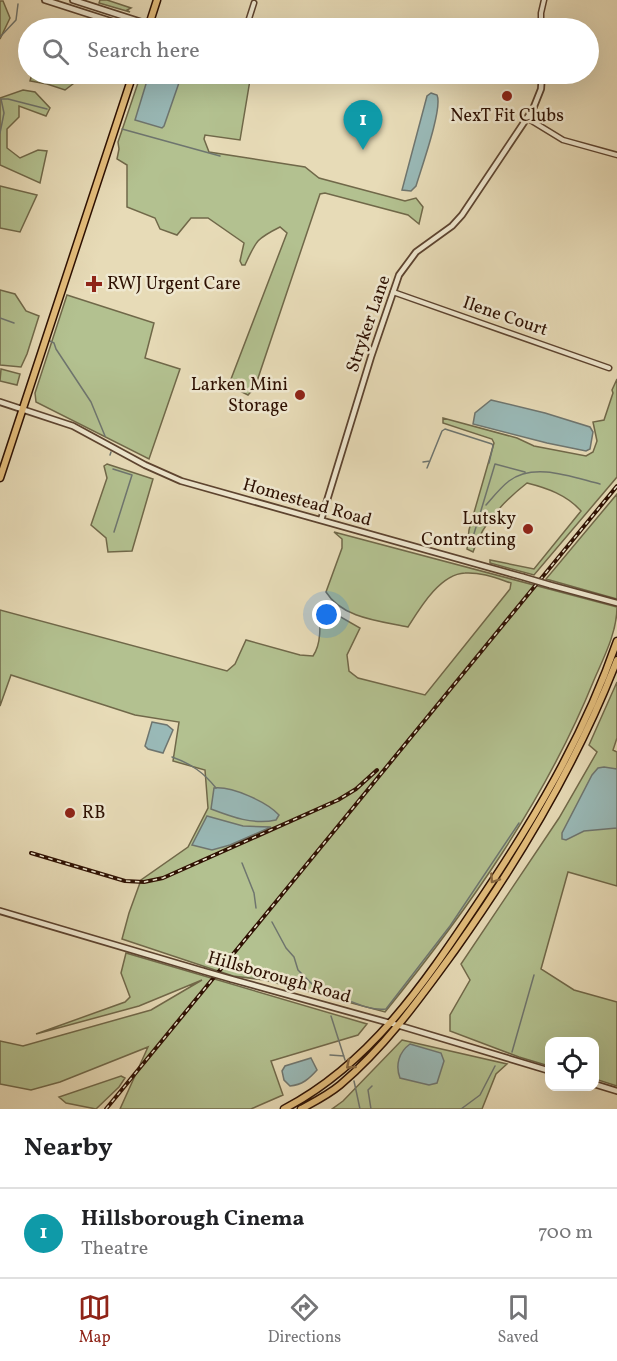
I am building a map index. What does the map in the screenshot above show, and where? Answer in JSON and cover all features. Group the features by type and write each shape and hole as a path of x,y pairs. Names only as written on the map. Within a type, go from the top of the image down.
{"main road":[{"path":"151,18 157,0"},
{"path":"0,478 130,84"},
{"path":"284,1109 337,1076 395,1025 508,858 544,800 591,706 617,641"},
{"path":"301,1109 339,1086 372,1055 483,910 530,836 572,761 617,660"}],"street":[{"path":"45,0 101,18"},
{"path":"73,0 123,18"},
{"path":"541,18 544,0"},
{"path":"249,18 254,3"},
{"name":"Stryker Lane","path":"321,520 399,275 409,259 462,215 527,118 539,97 541,84"},
{"path":"527,118 563,140 617,155"},
{"name":"Ilene Court","path":"393,292 609,368"},
{"name":"Homestead Road","path":"0,402 73,426 173,478 617,603"},
{"name":"Hillsborough Road","path":"0,911 545,1070"},
{"path":"599,1086 617,1091"}],"green space":[{"path":"100,0 131,8 127,10 130,12 99,3"},
{"path":"0,1 3,1 10,18 0,39"},
{"path":"47,84 73,84 65,90"},
{"path":"138,84 249,84 240,140 205,135 204,139 209,152 305,167 319,178 405,201 416,198 423,207 419,224 408,215 325,193 320,194 255,387 248,395 226,384 231,379 287,233 280,227 261,238 245,265 242,265 240,261 244,243 208,218 191,218 177,235 160,229 155,218 127,207 127,165 117,159 118,142"},
{"path":"23,90 35,92 50,108 46,116 19,106 19,117 7,129 7,148 20,158 38,150 47,151 40,183 0,165 0,98"},
{"path":"0,186 37,195 20,232 0,228"},
{"path":"0,290 15,294 26,311 39,316 21,367 0,365"},
{"path":"67,295 154,323 145,358 180,369 149,459 36,402 35,393"},
{"path":"1,369 20,374 17,385 0,381"},
{"path":"617,379 617,477 534,575 490,563 490,560 534,569 581,511 563,496 549,490 527,483 495,514 482,532 473,552 467,549 469,530 494,443 492,439 443,423 443,418 517,438 534,446 586,456 593,452 597,441 593,422 604,420"},
{"path":"107,464 153,479 132,551 108,552 106,538 91,525 107,478 104,466"},
{"path":"617,494 617,599 546,579"},
{"path":"334,532 617,607 612,635 602,662 574,725 528,812 502,854 445,935 385,1012 265,980 233,976 122,939 141,880 188,847 208,808 205,770 173,761 179,722 135,715 11,675 0,706 0,610 227,671 235,664 246,640 300,655 313,656 319,639 319,608 332,612 360,628 347,655 349,671 358,678 425,695 510,589 511,583 477,573 456,575 447,579 432,593 408,627 362,617 341,608 326,592 342,548 342,539"},
{"path":"617,682 617,738 613,750 617,752 617,886 568,872 541,969 574,990 617,1002 617,1086 599,1080 599,1037 545,1037 545,1065 450,1031 450,1015 470,980 461,964 559,818 597,752 589,745"},
{"path":"126,953 367,1024 358,1035 271,1061 283,1095 251,1109 120,1109 148,1047 60,1082 31,1090 0,1084 0,1041 23,1046 151,1010 202,980 139,1006 36,1034 125,1002 130,997 121,973"},
{"path":"402,1040 507,1064 496,1074 482,1109 332,1109 343,1101"},
{"path":"121,1076 125,1078 119,1087 96,1109 66,1103 59,1097"}],"water":[{"path":"146,84 179,84 162,128 135,120"},
{"path":"431,93 437,95 438,102 426,153 416,186 411,191 402,190 427,96"},
{"path":"491,400 590,427 593,432 590,449 586,451 547,443 473,424 475,413"},
{"path":"152,722 167,725 173,730 163,753 145,746"},
{"path":"598,768 617,769 617,828 584,831 566,840 562,839 562,833 592,775"},
{"path":"214,788 249,796 279,815 276,820 259,822 211,809"},
{"path":"207,816 243,826 271,827 230,845 212,850 192,845"},
{"path":"410,1044 441,1053 444,1061 437,1083 429,1085 400,1078 399,1059"},
{"path":"311,1058 317,1070 305,1081 290,1086 284,1080 282,1071 285,1066"}],"waterway":[{"path":"0,37 16,20 18,4"},
{"path":"0,133 4,113 1,99 47,109"},
{"path":"122,129 220,156"},
{"path":"0,318 14,323"},
{"path":"50,341 54,343 91,402 105,436"},
{"path":"427,468 442,431 445,429 492,444 489,463"},
{"path":"423,462 430,461"},
{"path":"473,537 495,464 525,472"},
{"path":"113,469 132,475 114,532"},
{"path":"486,505 509,481 530,472 565,475 600,484"},
{"path":"172,757 197,770 216,788"},
{"path":"321,992 369,1008 386,1009 450,926 519,823"},
{"path":"242,863 254,893 256,908"},
{"path":"272,922 286,948 294,957 298,970 319,988 323,995"},
{"path":"512,1052 534,975"},
{"path":"331,1016 345,1060"},
{"path":"330,1055 344,1056"},
{"path":"461,1109 480,1095 495,1066"},
{"path":"354,1081 360,1109"},
{"path":"371,1109 368,1090 372,1086"}],"railway":[{"path":"106,1109 617,486"},
{"path":"31,853 125,881 144,882 163,878 338,800 356,789 377,770"}],"place":[{"name":"NexT Fit Clubs","path":"507,96"},
{"name":"Hillsborough Cinema","path":"363,150"},
{"name":"RWJ Urgent Care","path":"94,284"},
{"name":"Larken Mini Storage","path":"300,395"},
{"name":"Lutsky Contracting","path":"528,529"},
{"name":"RB","path":"70,813"}]}
